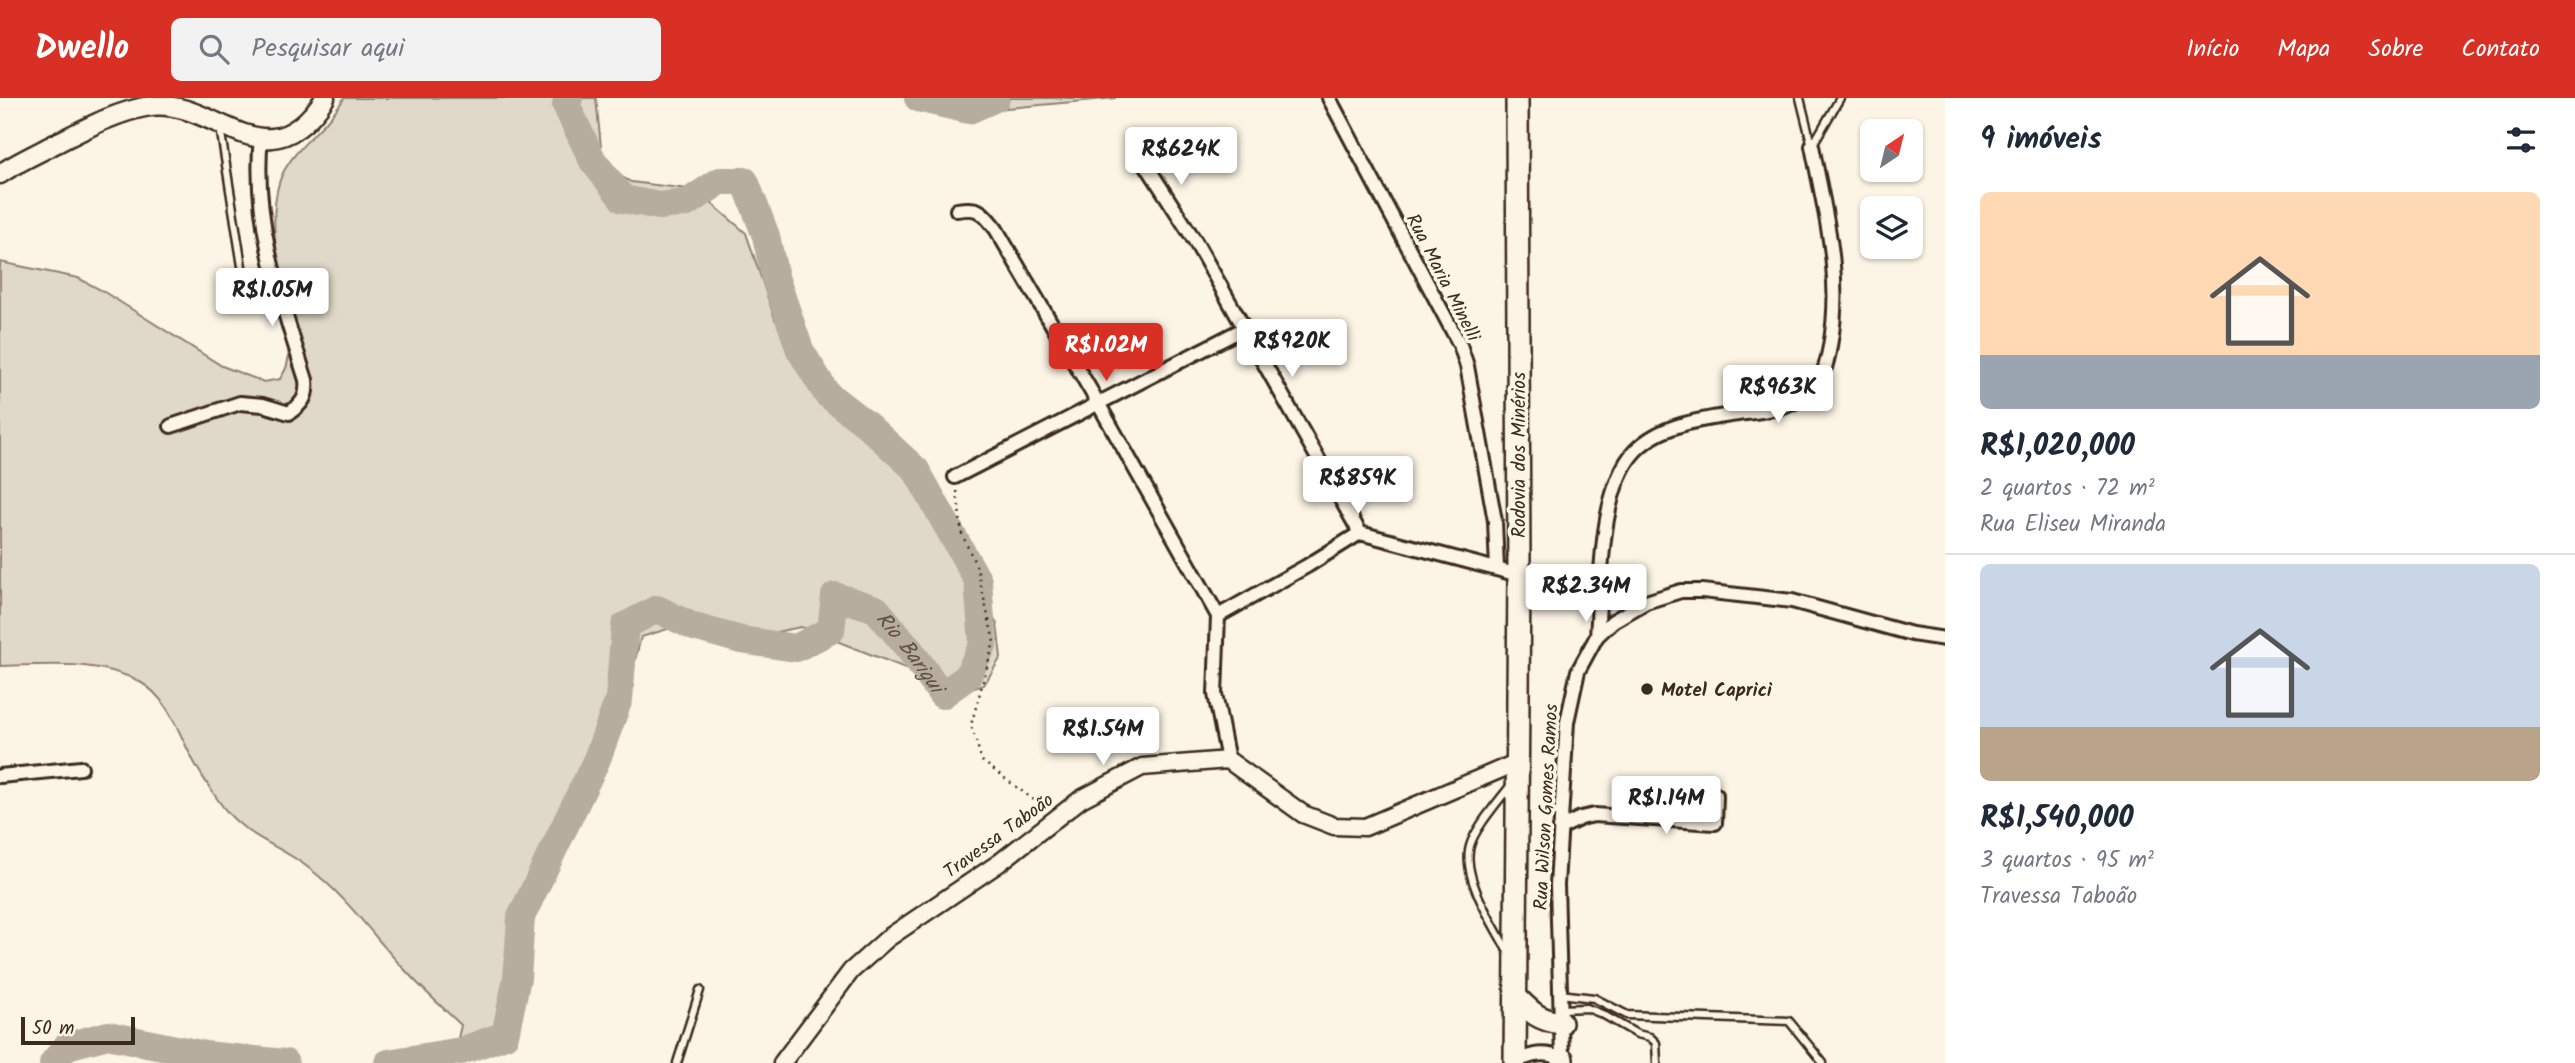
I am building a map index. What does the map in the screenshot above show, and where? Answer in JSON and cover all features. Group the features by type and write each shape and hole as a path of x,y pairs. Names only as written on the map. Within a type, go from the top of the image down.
{"main road":[{"path":"0,174 104,119 151,106 177,107 220,125 261,137 291,134 313,117 325,98"},
{"name":"Rodovia dos Minérios","path":"1516,1062 1519,575 1517,98"},
{"path":"1516,997 1531,1013 1544,1021 1560,1016"}],"street":[{"name":"Rua Maria Minelli","path":"1329,98 1460,345 1467,366 1495,521 1497,569"},
{"path":"171,426 240,403 263,405 289,413 301,405 307,393 306,380 280,299 261,215 258,172 261,137"},
{"path":"1597,636 1609,508 1623,468 1634,452 1650,439 1695,421 1791,404 1818,384 1825,370 1834,325 1836,282 1812,145"},
{"path":"1138,152 1195,241 1360,533 1519,575"},
{"path":"957,210 973,207 983,212 996,229 1218,616 1215,694 1228,760 1303,814 1334,826 1365,827 1518,768"},
{"path":"955,477 1245,328"},
{"path":"1218,616 1360,533"},
{"name":"Rua Wilson Gomes Ramos","path":"1561,1062 1557,885 1567,722 1578,671 1597,636 1613,621 1646,601 1681,591 1702,590 1792,601 1912,634 1945,639"},
{"name":"Travessa Taboão","path":"782,1063 851,971 888,937 999,863 1081,799 1142,767 1228,760"},
{"path":"0,776 81,768"},
{"path":"1560,828 1594,815 1715,822 1716,795"},
{"name":"Rua Wilson Gomes Ramos","path":"1516,1062 1538,1053 1551,1054 1561,1062"}],"lane":[{"path":"1800,98 1812,145"},
{"path":"1812,145 1840,98"},
{"path":"220,125 244,279"},
{"path":"1516,968 1474,886 1469,868 1470,846 1518,768"},
{"path":"677,1063 700,990"},
{"path":"1560,994 1594,998 1628,1015 1789,1021 1823,1063"},
{"path":"1560,1016 1587,1008 1637,1034 1650,1037 1656,1043 1657,1063"}],"path":[{"path":"955,477 962,534 976,568 994,642 971,725 982,761 1057,817"}],"shaded area":[{"path":"344,98 596,98 603,166 631,182 696,190 746,233 775,319 831,404 946,513 968,577 997,624 1001,657 984,685 953,695 913,671 801,627 719,643 671,628 641,637 613,749 538,902 510,1019 476,1056 453,1061 461,1025 411,976 348,904 323,880 298,860 250,832 228,813 199,770 172,717 150,689 124,675 90,667 0,666 0,262 78,278 222,366 264,382 280,379 286,367 289,349 276,252 274,216 279,183 291,160"},
{"path":"949,98 1116,98 985,110"}],"waterway":[{"name":"Rio Barigui","path":"388,1063 461,1051 505,1035 517,978 521,917 597,759 619,699 625,626 657,609 694,627 741,640 796,648 831,630 835,596 876,609 942,695 967,677 983,645 978,581 916,470 867,425 827,394 800,350 775,277 766,236 745,181 720,181 687,203 659,206 623,199 593,161 566,105 569,98"},
{"name":"Rio Barigui","path":"918,98 969,110 996,98"},
{"name":"Rio Barigui","path":"53,1063 67,1046 108,1035 205,1055 285,1063"}],"place":[{"name":"Motel Caprici","path":"1647,689"}]}
